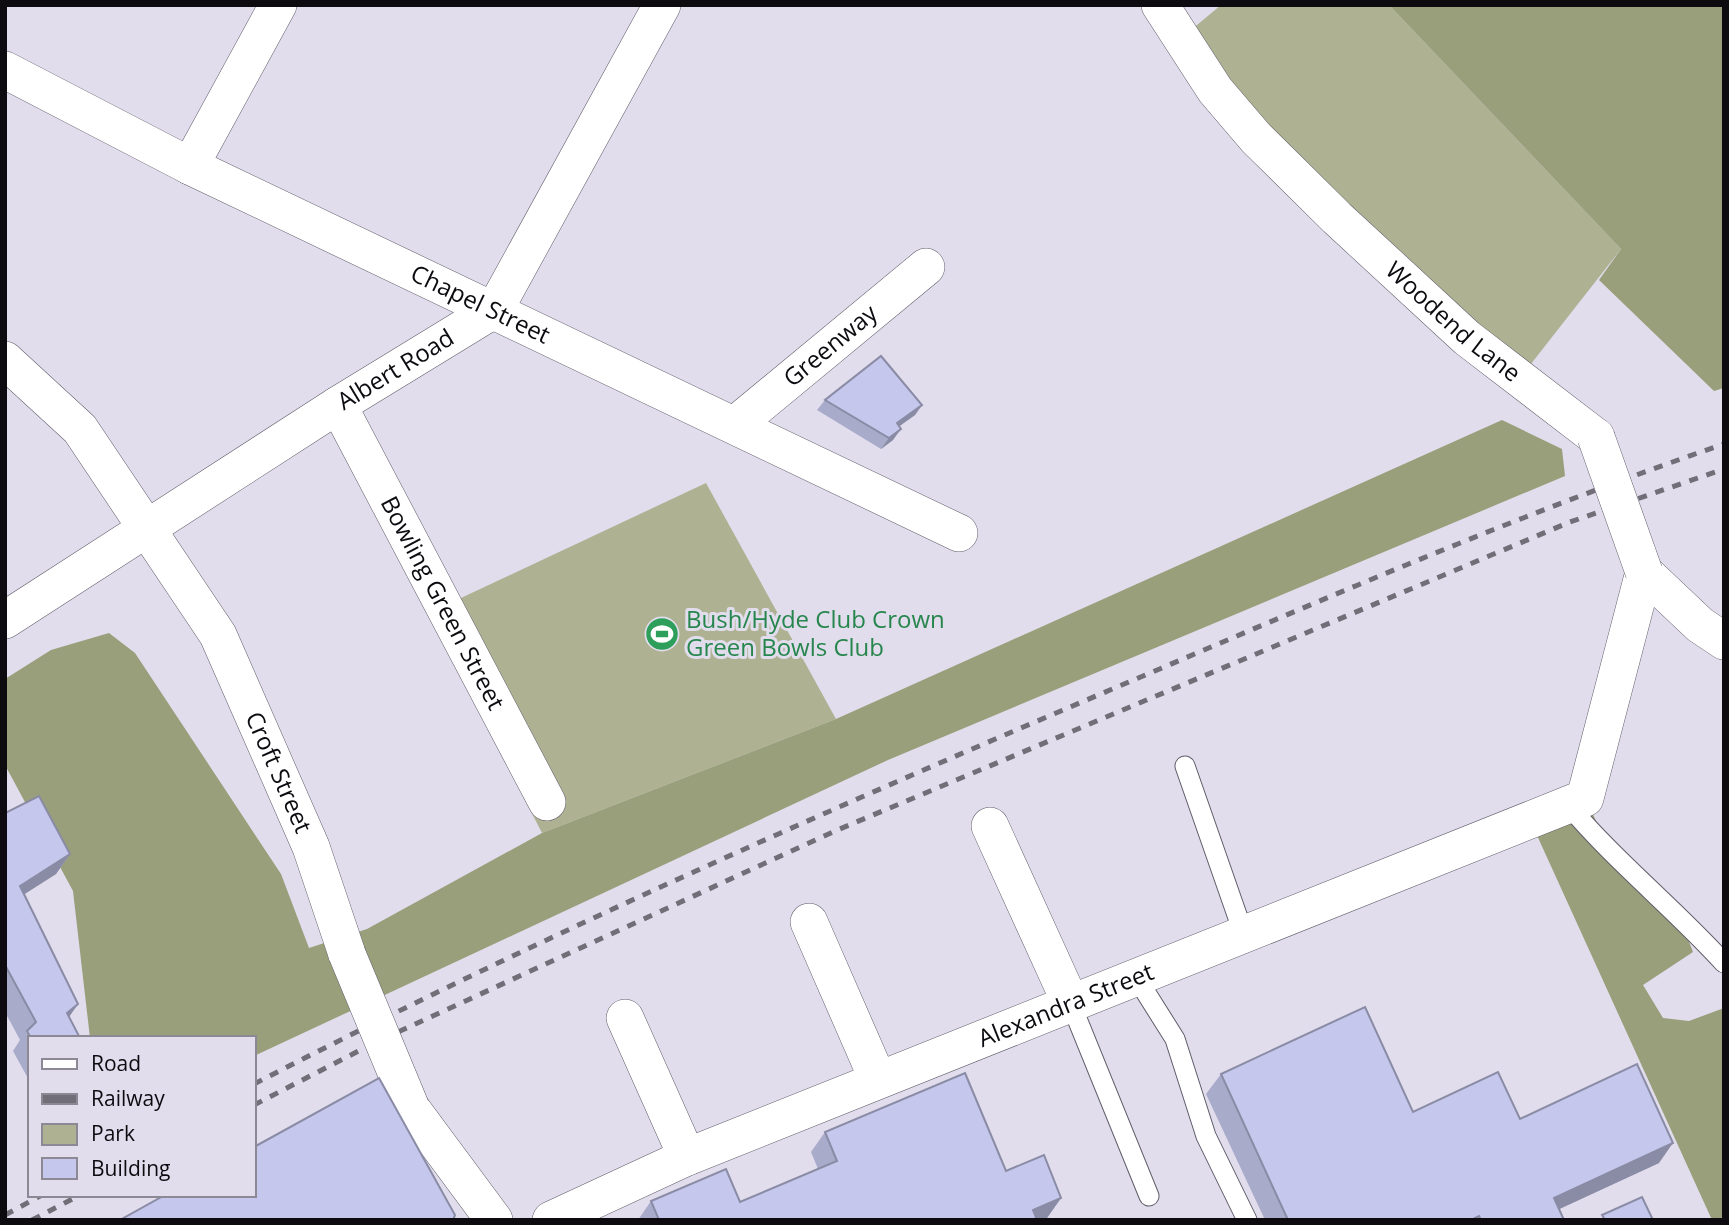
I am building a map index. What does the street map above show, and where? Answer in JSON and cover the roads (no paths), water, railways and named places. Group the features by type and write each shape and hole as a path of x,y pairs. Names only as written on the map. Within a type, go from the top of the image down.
{"street":[{"path":"190,166 278,5"},
{"name":"Albert Road","path":"5,620 338,405 495,309 662,5"},
{"name":"Woodend Lane","path":"1160,5 1215,90 1256,138 1467,338 1596,437 1644,572 1700,625 1724,641"},
{"name":"Chapel Street","path":"5,70 190,166 495,309 959,533"},
{"name":"Greenway","path":"735,425 926,267"},
{"name":"Croft Street","path":"5,360 80,429 218,635 311,847 347,954 411,1108 494,1220"},
{"name":"Bowling Green Street","path":"338,405 547,802"},
{"path":"1577,802 1644,572"},
{"name":"Alexandra Street","path":"551,1220 687,1157 1577,802"},
{"path":"990,826 1071,1004"},
{"path":"809,922 878,1080"},
{"path":"625,1018 687,1157"}],"lane":[{"path":"1185,766 1244,935"},
{"path":"1577,802 1599,842 1687,923 1724,963"},
{"path":"1136,977 1175,1039 1206,1136 1247,1220"},
{"path":"1071,1004 1149,1196"}],"railway":[{"path":"256,1083 569,930 888,785 1411,563 1567,501 1724,444"},
{"path":"256,1104 374,1043 835,831 1570,522 1724,469"},
{"path":"5,1215 38,1197"},
{"path":"32,1220 76,1197"}],"place":[{"name":"Bush/Hyde Club Crown Green Bowls Club","path":"662,634"}]}
